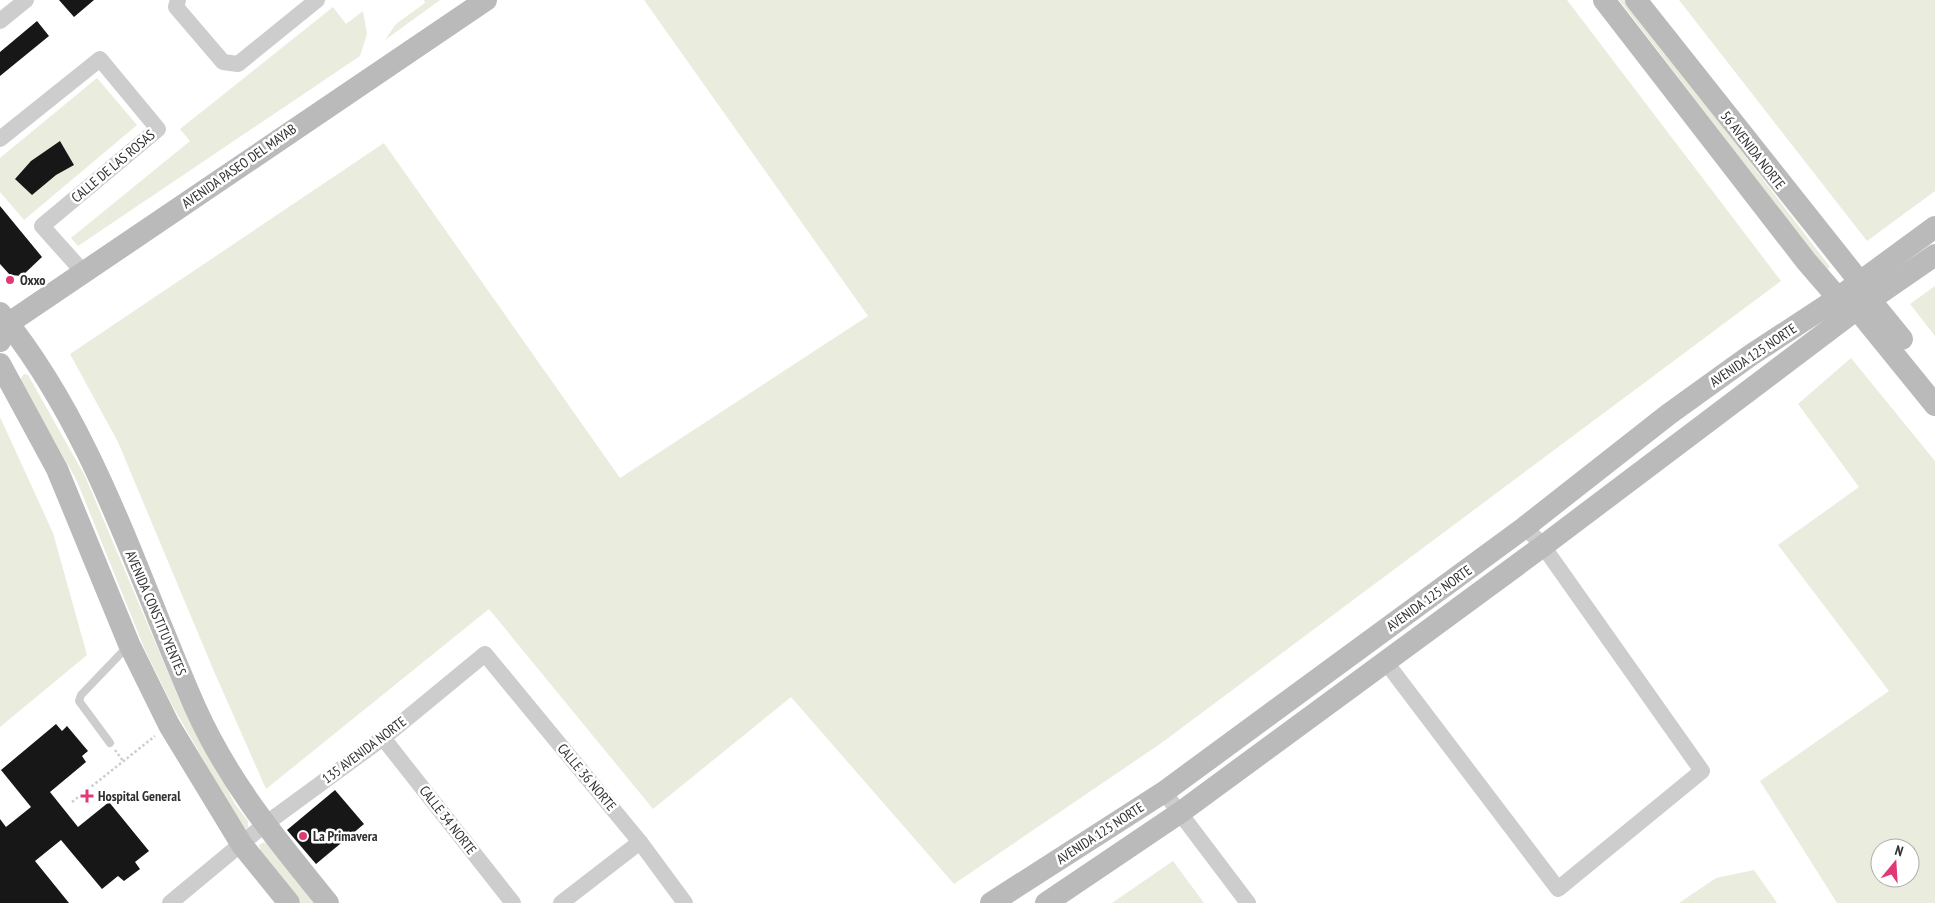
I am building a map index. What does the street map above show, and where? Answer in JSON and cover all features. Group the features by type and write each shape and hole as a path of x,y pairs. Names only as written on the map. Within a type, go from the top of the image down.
{"main road":[{"name":"AVENIDA PASEO DEL MAYAB","path":"3,326 486,0"},
{"name":"56 AVENIDA NORTE","path":"1604,0 1806,261 1838,298 1864,305 1859,281 1636,0"},
{"name":"AVENIDA 125 NORTE","path":"991,903 1164,792 1525,527 1669,414 1751,355 1838,298 1935,227"},
{"name":"AVENIDA 125 NORTE","path":"1046,903 1181,812 1543,546 1864,305 1935,255"},
{"name":"56 AVENIDA NORTE","path":"1751,355 1759,339 1811,300 1817,292 1806,261"},
{"path":"1864,305 1935,380"},
{"path":"1864,305 1935,405"},
{"name":"AVENIDA CONSTITUYENTES","path":"3,326 42,371 97,470 196,708 242,795 328,903"},
{"path":"2,372 58,469 129,644 169,725 242,845 289,903"}],"street":[{"path":"0,21 26,0"},
{"path":"178,0 176,7 223,62 238,64 317,0"},
{"name":"CALLE DE LAS ROSAS","path":"0,139 100,59 158,129 42,226 84,273"},
{"path":"1384,661 1558,889 1702,771 1543,546 1525,527"},
{"name":"135 AVENIDA NORTE","path":"172,902 264,825 383,738 485,654"},
{"name":"CALLE 36 NORTE","path":"485,654 640,842 685,903"},
{"name":"CALLE 34 NORTE","path":"383,738 513,903"},
{"path":"1164,792 1248,903"},
{"path":"561,903 640,842"}],"lane":[{"path":"110,743 79,701 81,695 129,644"}],"path":[{"path":"72,802 169,725"}],"shaded area":[{"path":"424,0 440,0 385,40 396,24 425,3"},
{"path":"644,0 1567,0 1781,281 1160,744 954,884 791,697 653,809 489,609 266,789 213,669 118,442 70,354 384,143 620,478 868,316"},
{"path":"1619,0 1626,0 1830,267 1826,270"},
{"path":"1679,0 1935,0 1935,191 1867,241"},
{"path":"333,7 346,24 363,11 367,34 360,56 78,246 71,238 190,141 180,129"},
{"path":"97,78 137,125 24,220 0,192 0,158"},
{"path":"1935,286 1935,336 1910,304"},
{"path":"1851,358 1935,461 1935,903 1837,903 1760,781 1889,691 1778,545 1859,487 1798,404"},
{"path":"24,374 28,375 85,476 180,701 235,804 248,821 248,828 243,829 172,705 145,650 77,481 20,380"},
{"path":"0,417 53,533 87,655 0,727"},
{"path":"264,842 270,845 317,903 301,903 261,853 259,845"},
{"path":"1173,861 1204,903 1112,903"},
{"path":"1754,870 1777,903 1679,903 1716,878"}],"building":[{"path":"59,0 94,0 74,17"},
{"path":"37,21 49,36 0,76 0,52"},
{"path":"60,141 74,165 56,175 32,195 15,179 31,161"},
{"path":"0,206 42,257 22,276 10,275 0,264"},
{"path":"56,724 62,731 67,726 88,751 82,756 86,762 50,792 78,827 109,802 149,851 135,862 140,869 124,881 118,876 102,889 61,840 35,861 69,903 0,903 0,819 6,827 31,807 1,770"},
{"path":"335,790 364,824 316,864 287,830"}],"place":[{"name":"Oxxo","path":"10,280"},
{"name":"Hospital General","path":"87,796"},
{"name":"La Primavera","path":"303,836"}]}
